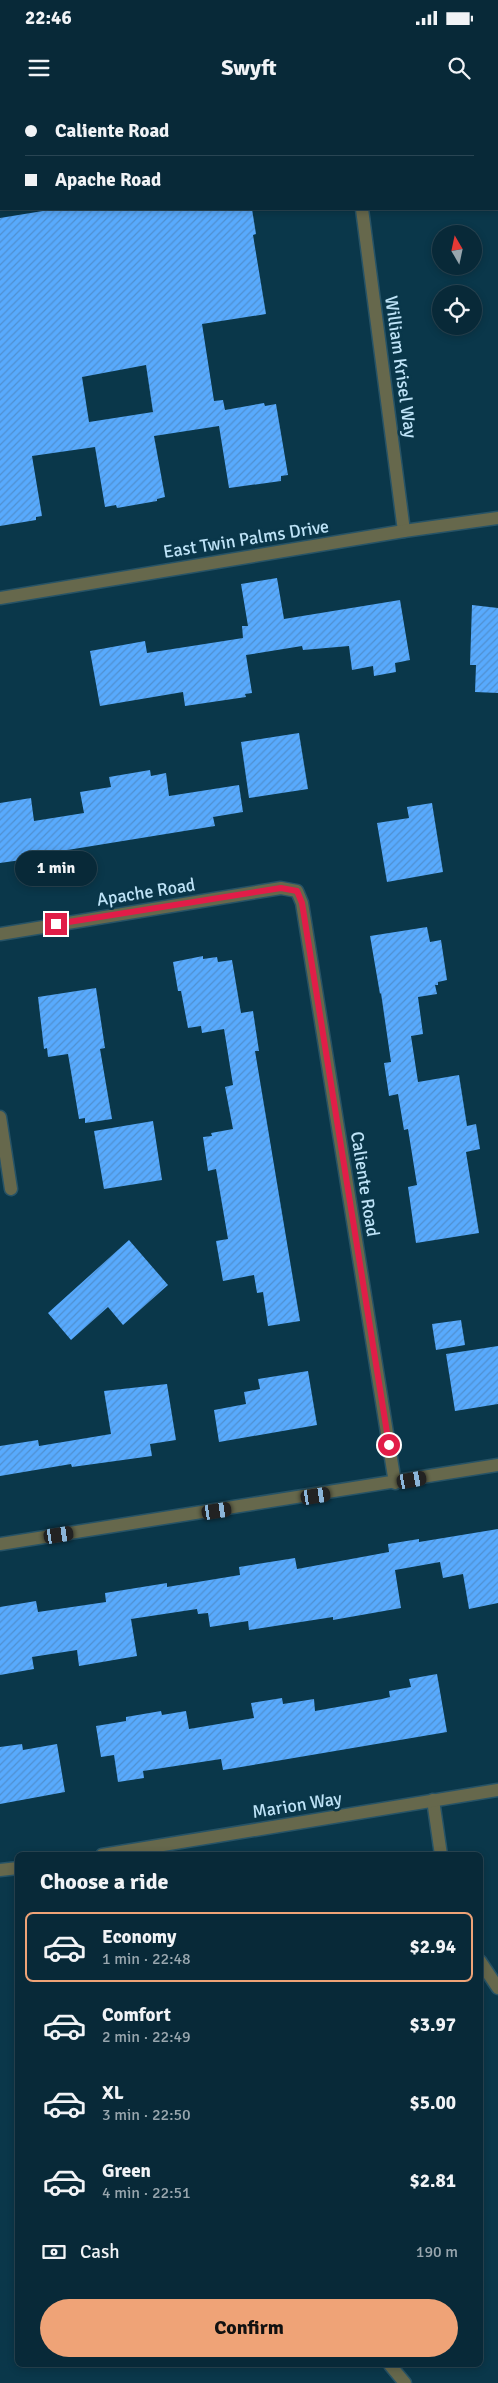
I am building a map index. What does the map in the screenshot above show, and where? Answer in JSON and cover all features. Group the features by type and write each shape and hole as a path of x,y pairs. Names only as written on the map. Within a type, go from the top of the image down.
{"street":[{"name":"William Krisel Way","path":"362,210 404,530"},
{"name":"East Twin Palms Drive","path":"0,598 404,530 498,518"},
{"name":"Apache Road","path":"0,934 281,888 297,891"},
{"name":"Caliente Road","path":"297,891 302,903 395,1483"},
{"path":"0,1117 11,1190"},
{"path":"0,1544 395,1483 498,1465"},
{"name":"Marion Way","path":"131,1852 498,1790"},
{"path":"433,1800 440,1852"},
{"path":"0,1870 15,1868"},
{"path":"483,1966 498,1988"},
{"path":"392,2367 405,2383"}],"building":[{"path":"49,210 252,210 256,234 253,235 266,314 202,324 214,401 223,400 225,410 264,403 265,406 276,404 288,475 281,476 281,481 229,488 219,426 154,436 165,497 157,499 157,501 117,508 116,505 105,507 95,447 32,456 42,516 36,517 36,520 0,526 0,218","holes":["146,365 153,412 89,422 82,377"]},
{"path":"277,578 284,619 400,600 410,660 395,663 396,672 374,676 373,666 352,670 349,646 303,650 302,646 246,655 252,693 245,694 246,697 185,706 183,692 100,706 90,651 145,641 147,653 243,638 242,626 248,626 241,584"},
{"path":"472,605 498,608 498,693 475,692 476,665 470,665"},
{"path":"299,733 308,789 249,798 241,742"},
{"path":"150,770 151,776 166,773 169,796 239,785 243,812 213,817 215,826 49,853 49,856 0,863 0,803 31,798 34,821 84,813 80,792 111,787 109,777"},
{"path":"432,803 443,872 387,882 377,823 409,818 407,807"},
{"path":"427,927 430,942 441,940 447,980 438,982 438,985 435,985 437,994 418,997 423,1034 411,1036 418,1082 459,1075 467,1126 476,1124 480,1149 466,1152 479,1233 416,1243 408,1187 417,1185 408,1129 404,1130 398,1094 389,1096 384,1063 391,1062 370,936"},
{"path":"203,956 203,959 217,957 218,962 232,960 241,1013 253,1011 259,1051 255,1051 300,1321 268,1326 263,1292 257,1293 254,1275 223,1281 216,1241 228,1239 216,1169 208,1171 203,1137 212,1136 211,1133 233,1129 225,1087 233,1085 224,1029 202,1033 201,1026 188,1028 181,991 178,991 173,962"},
{"path":"96,988 105,1048 100,1049 112,1119 85,1123 85,1118 79,1119 68,1054 48,1057 47,1048 44,1049 38,997"},
{"path":"153,1121 162,1180 104,1189 94,1131"},
{"path":"129,1240 168,1285 123,1325 108,1307 71,1340 48,1313"},
{"path":"461,1320 465,1345 436,1350 432,1324"},
{"path":"498,1346 498,1404 455,1411 446,1354"},
{"path":"308,1371 317,1425 219,1442 214,1410 246,1404 244,1392 260,1389 258,1379"},
{"path":"167,1384 176,1440 150,1444 152,1456 72,1467 71,1464 0,1476 0,1446 38,1440 39,1446 111,1434 104,1391"},
{"path":"498,1529 498,1603 469,1609 463,1574 443,1578 440,1562 395,1570 401,1608 333,1620 333,1617 249,1630 248,1621 210,1627 208,1613 198,1614 197,1609 131,1619 137,1656 79,1666 77,1650 32,1657 34,1669 0,1675 0,1607 36,1601 38,1612 106,1602 105,1593 167,1583 167,1587 240,1575 239,1567 295,1558 297,1569 389,1552 388,1544 419,1539 419,1542"},
{"path":"437,1674 447,1732 223,1770 221,1759 143,1771 144,1778 118,1782 114,1755 101,1757 96,1726 126,1721 126,1717 161,1711 162,1715 186,1711 189,1729 254,1718 251,1703 282,1698 283,1704 314,1699 315,1711 382,1699 390,1697 389,1691 411,1687 409,1679"},
{"path":"22,1744 23,1750 57,1744 65,1792 0,1804 0,1747"}],"route":[{"path":"56,924 281,888 297,891 302,903 389,1445"}]}
